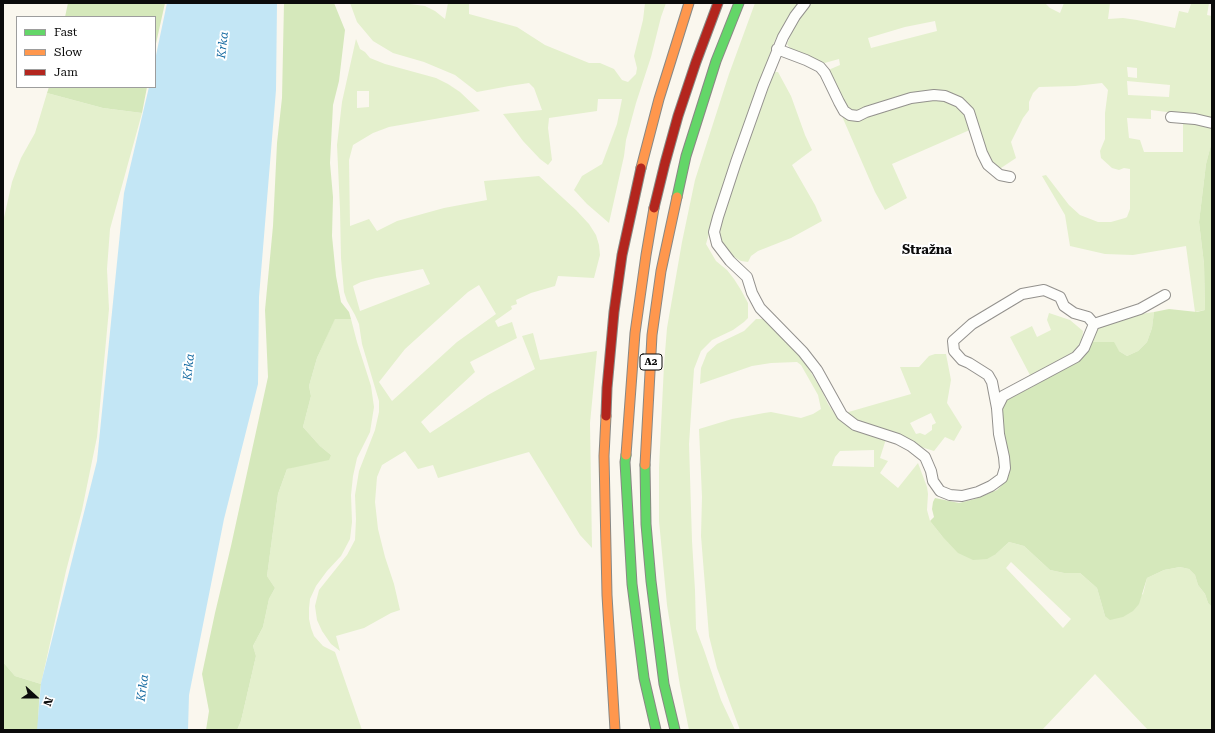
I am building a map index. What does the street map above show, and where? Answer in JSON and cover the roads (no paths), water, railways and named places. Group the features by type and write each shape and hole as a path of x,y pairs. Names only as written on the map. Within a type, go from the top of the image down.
{"main road":[{"path":"615,730 607,595 604,456 606,388 613,319 622,255 643,157 659,99 689,3"},
{"name":"A2","path":"656,730 644,678 632,584 625,462 635,333 646,255 655,205 665,163 678,116 718,3"},
{"name":"A2","path":"675,730 664,684 651,581 646,524 645,454 652,335 661,271 686,156 716,61 739,3"}],"street":[{"path":"805,3 795,16 777,50 736,162 714,232 718,244 730,262 747,277 752,293 760,308 803,352 817,370 842,415 855,425 898,439 911,446 925,457 932,471 933,481 940,491 950,496 962,496 978,492 991,486 1002,478 1005,468 999,434 997,408 992,382 988,375 962,360 954,351 953,341 972,324 1022,294 1044,290 1060,297 1064,306 1074,312 1088,316 1094,324"},
{"path":"777,50 806,60 820,67 825,72 839,102 844,110 850,115 858,116 866,112 911,98 934,95 945,96 959,102 969,112 982,153 988,165 1000,175 1010,177"},
{"path":"1171,117 1195,119 1212,123"},
{"path":"997,408 1003,396 1076,357 1084,348 1094,324 1140,309 1165,295"}],"water":[{"name":"Krka","path":"167,3 277,3 276,90 259,297 258,384 224,519 189,695 188,730 37,730 41,683 97,461 124,193 149,88 156,88 156,55"}],"district":[{"name":"Stražna","path":"927,250"}]}
